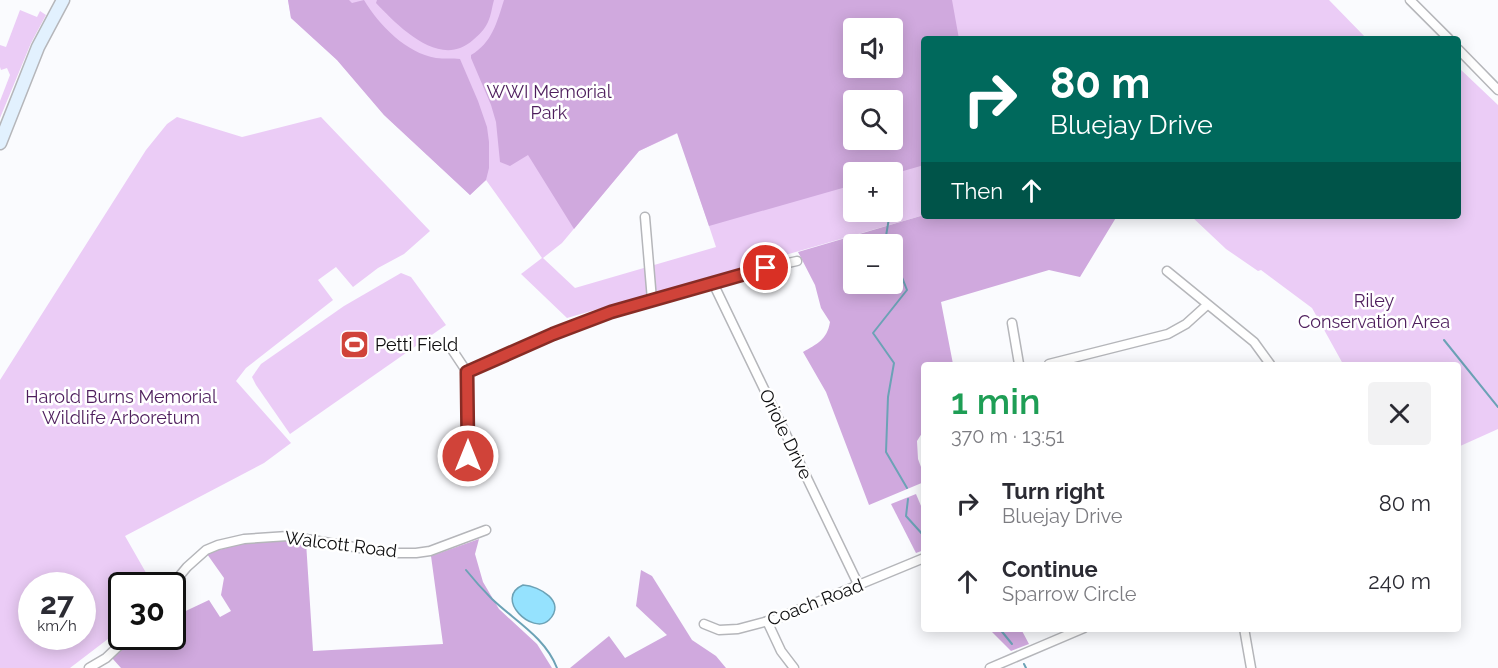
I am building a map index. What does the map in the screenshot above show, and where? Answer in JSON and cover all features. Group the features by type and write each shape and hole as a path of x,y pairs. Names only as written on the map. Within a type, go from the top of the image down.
{"main road":[{"path":"0,143 38,47 63,0"}],"street":[{"path":"1410,0 1446,36"},
{"path":"1461,52 1498,90"},
{"path":"645,217 651,300"},
{"path":"467,372 553,334 611,312 743,273 797,261"},
{"path":"1167,272 1254,342 1269,362"},
{"name":"Oriole Drive","path":"713,283 859,586"},
{"path":"1057,362 1168,334 1186,324 1207,305"},
{"path":"1012,323 1018,362"},
{"path":"451,348 467,372 468,456 477,467"},
{"name":"Walcott Road","path":"183,572 206,550 244,539 288,536 390,553 416,553 430,551 486,530"},
{"name":"Coach Road","path":"704,624 720,630 738,629 766,621 859,586 921,559"},
{"path":"766,621 781,651 794,668"},
{"path":"990,668 1075,632"},
{"path":"1245,632 1251,668"},
{"path":"89,668 114,650"}],"green space":[{"name":"WWI Memorial Park","path":"288,0 1329,0 1364,36 921,36 921,216 903,221 903,162 843,162 843,222 900,222 858,234 843,234 843,238 567,318 521,274 542,258 486,180 470,195 384,115 337,60 291,18","holes":["678,133 716,247 575,288 543,258 562,243 639,151"]},
{"path":"288,0 349,0 352,3 364,0 385,28 404,44 436,58 460,59 487,127 489,168 486,180 470,195 384,115 337,60 291,18"},
{"path":"377,0 494,0 489,20 480,34 460,48 447,50 434,48 408,33 376,3"},
{"name":"WWI Memorial Park","path":"504,0 952,0 958,36 921,36 921,166 903,171 903,162 843,162 843,188 709,226 677,133 639,151 574,229 528,155 510,166 500,162 496,122 471,58 471,55 489,38"},
{"path":"20,10 37,17 40,11 46,15 31,43 0,118 0,101 10,75 7,68 1,70 0,67 0,45 6,47"},
{"name":"Riley Conservation Area","path":"1461,70 1498,105 1498,429 1461,446 1461,362 1342,362 1312,308 1261,270 1258,271 1226,249 1194,219 1461,219"},
{"name":"Harold Burns Memorial Wildlife Arboretum","path":"177,117 242,137 321,117 430,231 404,254 378,268 353,287 336,267 318,280 333,300 246,368 236,381 291,443 264,463 125,536 146,572 108,572 108,639 96,648 96,572 18,572 18,650 94,650 70,668 0,668 0,380 146,150 167,124"},
{"path":"921,216 921,219 1115,219 1080,277 1049,270 941,302 953,362 921,362 921,435 917,441 921,483 869,505 826,392 803,352 817,344 829,328 830,322 821,308 815,285 798,252 843,239 843,294 903,294 903,234 859,234"},
{"name":"Petti Field","path":"401,273 411,277 446,325 290,434 252,377 261,364 344,306"},
{"path":"916,494 921,506 921,551 916,553 891,504"},
{"path":"279,539 306,542 313,651 443,644 431,556 479,539 475,554 483,582 499,609 537,644 552,668 121,668 112,658 119,650 186,650 186,611 209,600 220,617 231,611 221,595 224,578 207,554 259,540"},
{"path":"641,570 652,576 692,640 716,656 726,668 570,668 609,636 625,658 667,635 636,606"},
{"path":"992,632 1023,632 1029,644 1011,651"}],"water":[{"path":"523,585 537,588 553,601 554,613 549,620 542,624 534,623 519,613 512,598 515,591"}],"waterway":[{"path":"886,234 888,222"},
{"path":"903,280 907,290 873,333 894,363 888,397 886,452 907,488"},
{"path":"1444,340 1498,407"},
{"path":"908,499 906,516 921,533"},
{"path":"466,570 492,599 537,638 552,657 557,668"},
{"path":"1002,632 1012,644"},
{"path":"1024,664 1026,668"}],"place":[{"name":"Petti Field","path":"354,344"}],"route":[{"path":"468,456 467,372 553,334 611,312 766,268"}]}
